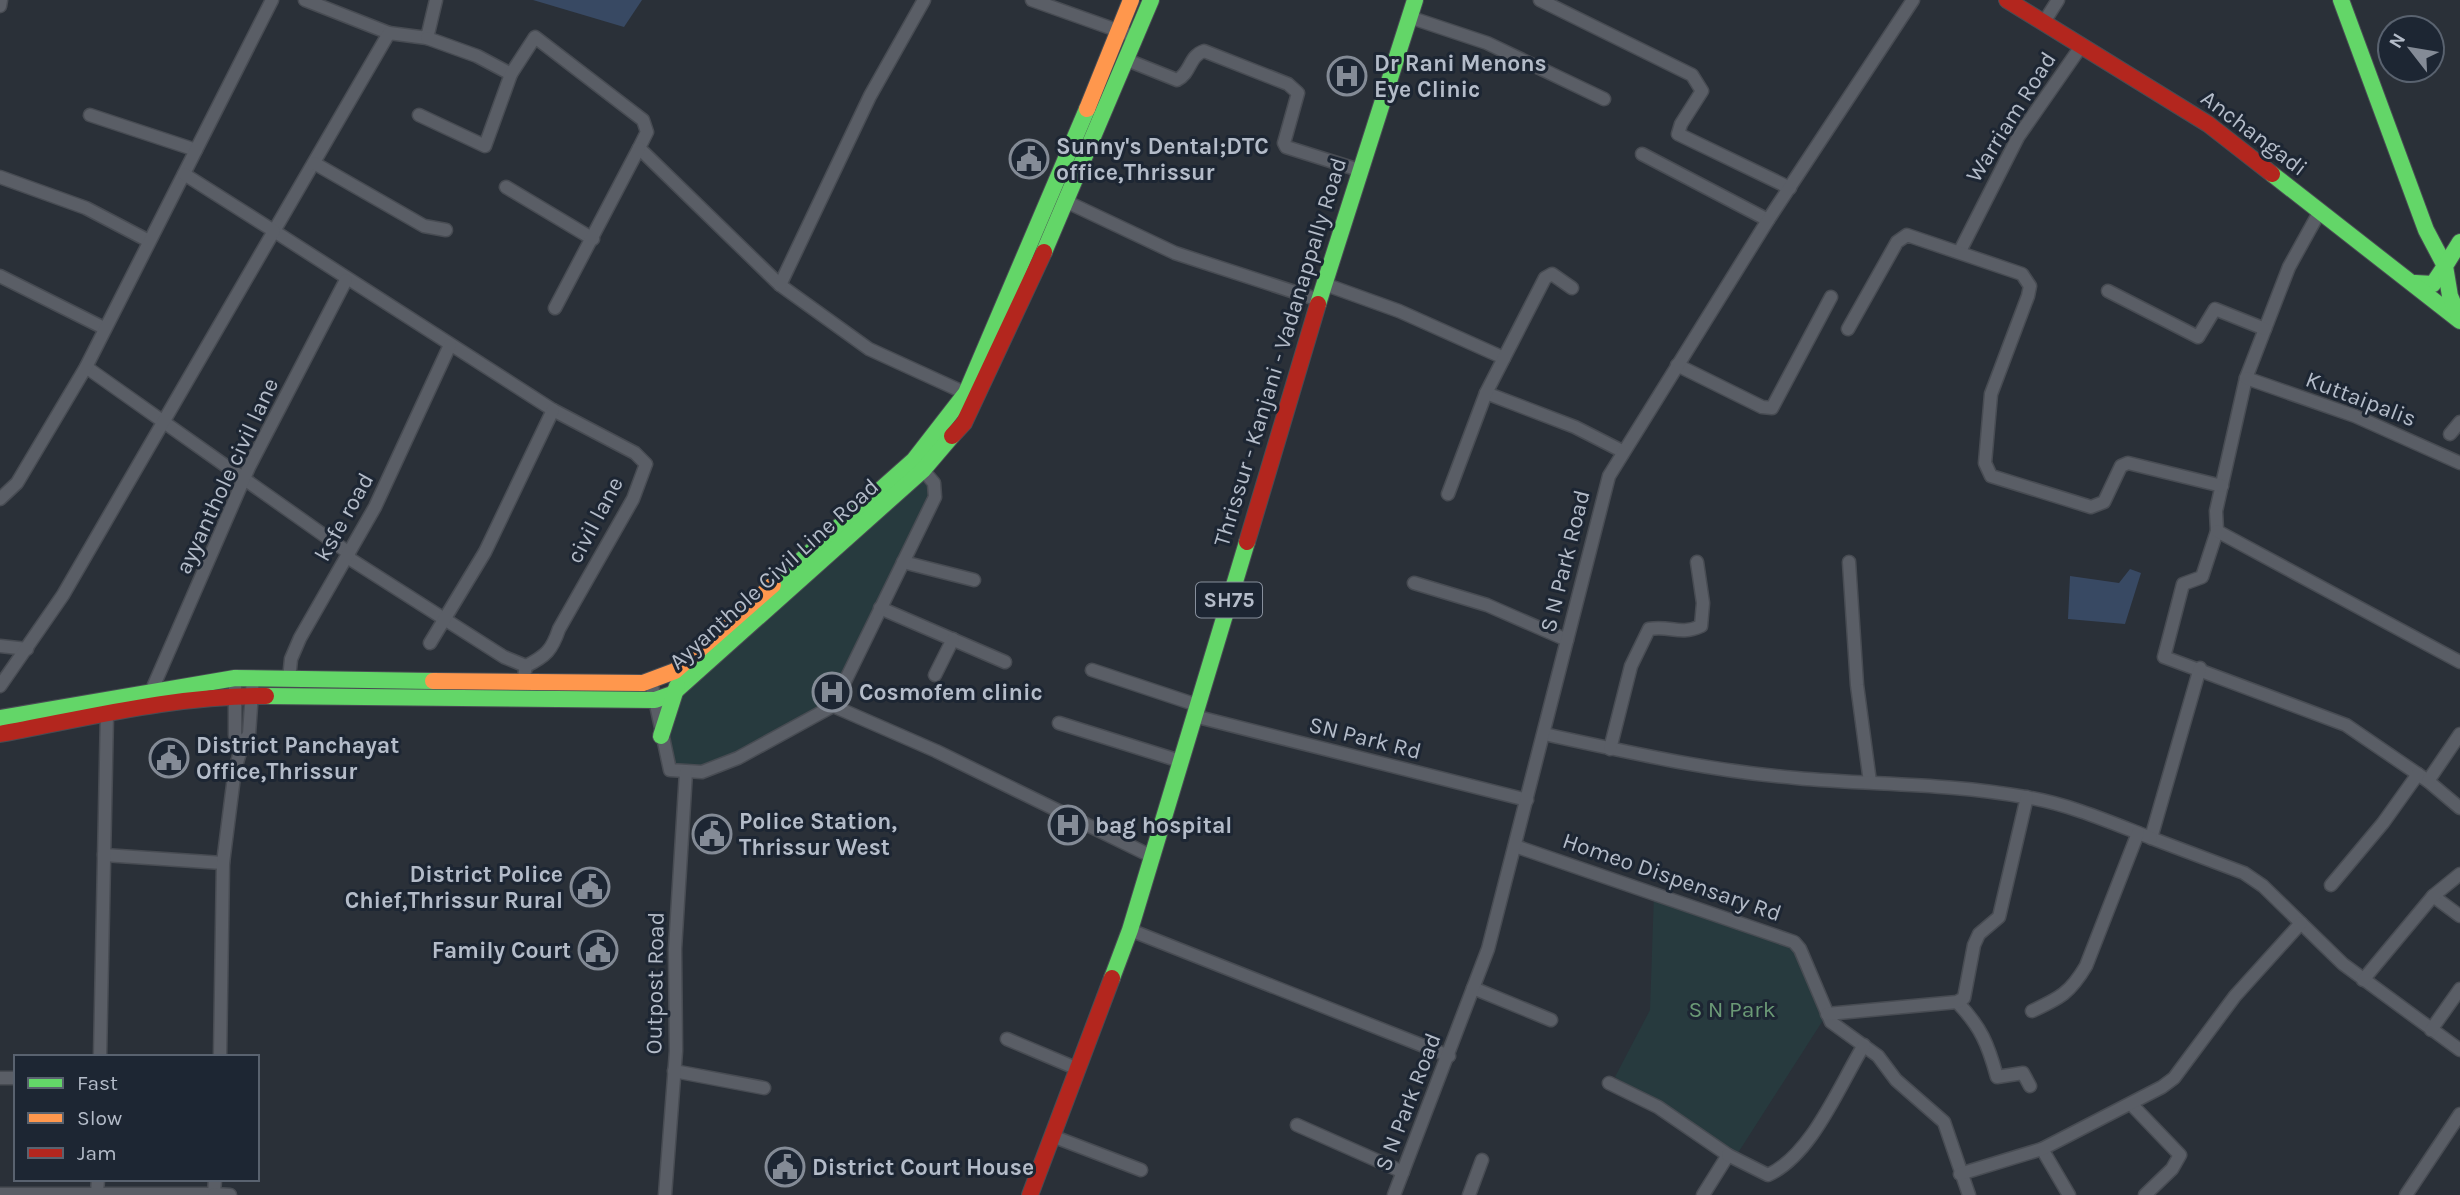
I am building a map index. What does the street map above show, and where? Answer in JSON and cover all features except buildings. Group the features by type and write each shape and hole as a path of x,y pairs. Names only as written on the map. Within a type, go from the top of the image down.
{"main road":[{"name":"Ayyanthole Civil Line Road","path":"0,734 107,713 235,696 528,682 655,700 679,689 923,470 972,395 1040,243 1131,0"},
{"name":"Ayyanthole Civil Line Road","path":"1040,243 1065,201 1151,0"},
{"name":"Thrissur - Kanjani - Vadanappally Road","path":"1030,1195 1130,930 1321,292 1415,0"},
{"name":"Anchangadi","path":"2007,0 2208,124 2415,283 2460,321"},
{"path":"2341,0 2426,230 2445,266 2450,296 2460,321"},
{"path":"2415,283 2432,284 2460,242"},
{"name":"Ayyanthole Civil Line Road","path":"0,718 235,678 651,681 672,673 690,660 904,470 942,440"},
{"path":"661,736 679,689 672,673"}],"street":[{"path":"0,6 1,0"},
{"path":"0,499 17,483 86,367 272,0"},
{"path":"305,0 389,33 427,38 477,56 511,74"},
{"path":"427,38 436,0"},
{"path":"780,285 870,96 924,0"},
{"path":"1032,0 1136,37"},
{"path":"1540,0 1692,75 1702,91 1681,124 1678,134 1790,188"},
{"name":"S N Park Road","path":"1394,1195 1488,948 1609,476 1622,451 1768,220 1913,0"},
{"path":"2044,22 2058,0"},
{"path":"1409,17 1487,43 1604,99"},
{"path":"0,686 63,595 389,33"},
{"path":"419,115 485,146 511,74 535,37 643,120 648,132 555,308"},
{"name":"Warriam Road","path":"1960,251 2018,137 2082,45"},
{"path":"1127,60 1177,80 1186,74 1194,57 1204,51 1288,85 1298,93 1284,143 1286,147 1359,170"},
{"path":"90,115 196,150"},
{"path":"639,148 780,285 869,349 972,395"},
{"path":"1642,154 1768,220"},
{"path":"314,163 424,226 446,230"},
{"name":"civil lane","path":"184,174 346,280 554,410 635,453 646,464 636,493 563,621 552,649 541,660 528,682"},
{"path":"0,177 86,208 149,241"},
{"path":"506,187 593,239"},
{"path":"1065,201 1175,253 1399,311 1504,358"},
{"path":"2320,211 2289,267 2246,378 2216,511 2217,531 2202,577 2183,584 2164,657 2200,668 2346,725 2423,778 2460,808"},
{"path":"1848,329 1897,242 1908,235 2022,274 2031,286 1991,394 1985,463 1991,476 2091,507 2104,502 2121,466 2128,463 2222,486"},
{"path":"1448,494 1486,393 1548,274 1572,288"},
{"path":"0,276 104,328"},
{"name":"ayyanthole civil lane","path":"151,692 244,480 346,280"},
{"path":"2108,291 2198,337 2215,309 2264,329"},
{"path":"1677,365 1762,407 1772,408 1831,298"},
{"name":"ksfe road","path":"289,679 291,659 300,638 375,507 438,376 450,345"},
{"path":"86,367 165,421 348,555 504,657 528,682"},
{"name":"Kuttaipalis","path":"2246,378 2355,416 2460,463"},
{"path":"1486,393 1576,427 1622,451"},
{"path":"430,643 494,534 554,410"},
{"path":"2450,434 2460,422"},
{"path":"651,681 670,770 702,772 738,758 833,706 935,497 934,483 923,470"},
{"path":"2217,531 2460,662"},
{"path":"902,562 974,580"},
{"path":"1610,748 1631,666 1649,629 1663,627 1685,633 1701,626 1703,603 1697,562"},
{"path":"1849,562 1857,685 1870,782"},
{"path":"1414,583 1487,605 1567,640"},
{"path":"880,608 1005,662"},
{"path":"935,675 953,639"},
{"path":"0,646 27,649"},
{"path":"2151,838 2200,668"},
{"name":"SN Park Rd","path":"1092,670 1196,711 1527,800"},
{"path":"235,678 235,735 242,746"},
{"path":"220,1055 223,863 242,746 249,734 254,695 253,678"},
{"path":"833,706 936,751 1151,856"},
{"path":"100,1055 107,713"},
{"path":"1059,723 1180,761"},
{"path":"1544,734 1722,769 1796,778 1870,782 2026,797 2082,811 2244,873 2263,886 2363,980 2460,1050"},
{"path":"2331,885 2460,734"},
{"name":"Outpost Road","path":"665,1195 678,1025 675,949 685,772"},
{"path":"1827,1014 1957,1002 1964,998 1974,945 1979,934 1999,917 2026,797"},
{"path":"2032,1011 2066,995 2076,983 2086,966 2138,833"},
{"name":"Homeo Dispensary Rd","path":"1515,846 1784,937 1800,949 1831,1023 1878,1056 1896,1080 1944,1122 1969,1194"},
{"path":"104,855 223,863"},
{"path":"2363,980 2433,896 2460,874"},
{"path":"2433,896 2460,916"},
{"path":"1960,1174 2042,1149 2132,1105 2174,1078 2235,996 2301,923"},
{"path":"1130,930 1449,1056"},
{"path":"1473,988 1551,1020"},
{"path":"2431,1030 2460,989"},
{"path":"1957,1002 1978,1024 1988,1044 1997,1077 2022,1073 2030,1086"},
{"path":"1007,1039 1078,1069"},
{"path":"1609,1083 1651,1102 1728,1156 1768,1175 1787,1166 1808,1140 1864,1045"},
{"path":"674,1071 764,1088"},
{"path":"2132,1105 2180,1155 2172,1169 2145,1195"},
{"path":"2406,1195 2460,1114"},
{"path":"1297,1125 1403,1172"},
{"path":"1052,1136 1141,1170"},
{"path":"2042,1149 2069,1195"},
{"path":"1703,1195 1728,1156"},
{"path":"1469,1195 1482,1160"},
{"path":"0,1194 230,1195"}],"green space":[{"path":"924,471 935,489 833,706 702,772 671,770 668,717 679,690"},
{"name":"S N Park","path":"1654,893 1794,942 1827,1014 1736,1156 1615,1077 1650,1010"}],"water":[{"path":"533,0 642,0 624,27"},
{"path":"2130,569 2141,573 2125,624 2068,619 2070,576 2119,583"}],"traffic: fast":[{"path":"1044,252 1151,0"},
{"path":"1318,304 1415,0"},
{"path":"2341,0 2426,230 2445,266 2433,284 2415,283"},
{"path":"773,585 914,460 966,393 1087,109"},
{"path":"2272,174 2460,321"},
{"path":"2459,317 2450,296 2445,266 2460,242"},
{"path":"266,696 655,700 672,694 923,470 952,436"},
{"path":"1112,978 1130,930 1247,542"},
{"path":"0,718 235,678 433,681"},
{"path":"661,736 677,686"}],"traffic: slow":[{"path":"1087,109 1131,0"},
{"path":"433,681 643,683 675,671 773,585"}],"traffic: jam":[{"path":"2007,0 2208,124 2272,174"},
{"path":"952,436 964,423 1044,252"},
{"path":"1247,542 1318,304"},
{"path":"0,734 166,703 266,696"},
{"path":"1030,1195 1112,978"}],"place":[{"name":"Dr Rani Menons Eye Clinic","path":"1347,76"},
{"name":"Sunny's Dental;DTC office,Thrissur","path":"1029,159"},
{"name":"Cosmofem clinic","path":"832,692"},
{"name":"District Panchayat Office,Thrissur","path":"169,758"},
{"name":"bag hospital","path":"1068,825"},
{"name":"Police Station, Thrissur West","path":"712,834"},
{"name":"District Police Chief,Thrissur Rural","path":"590,887"},
{"name":"Family Court","path":"598,950"},
{"name":"District Court House","path":"785,1167"}]}
